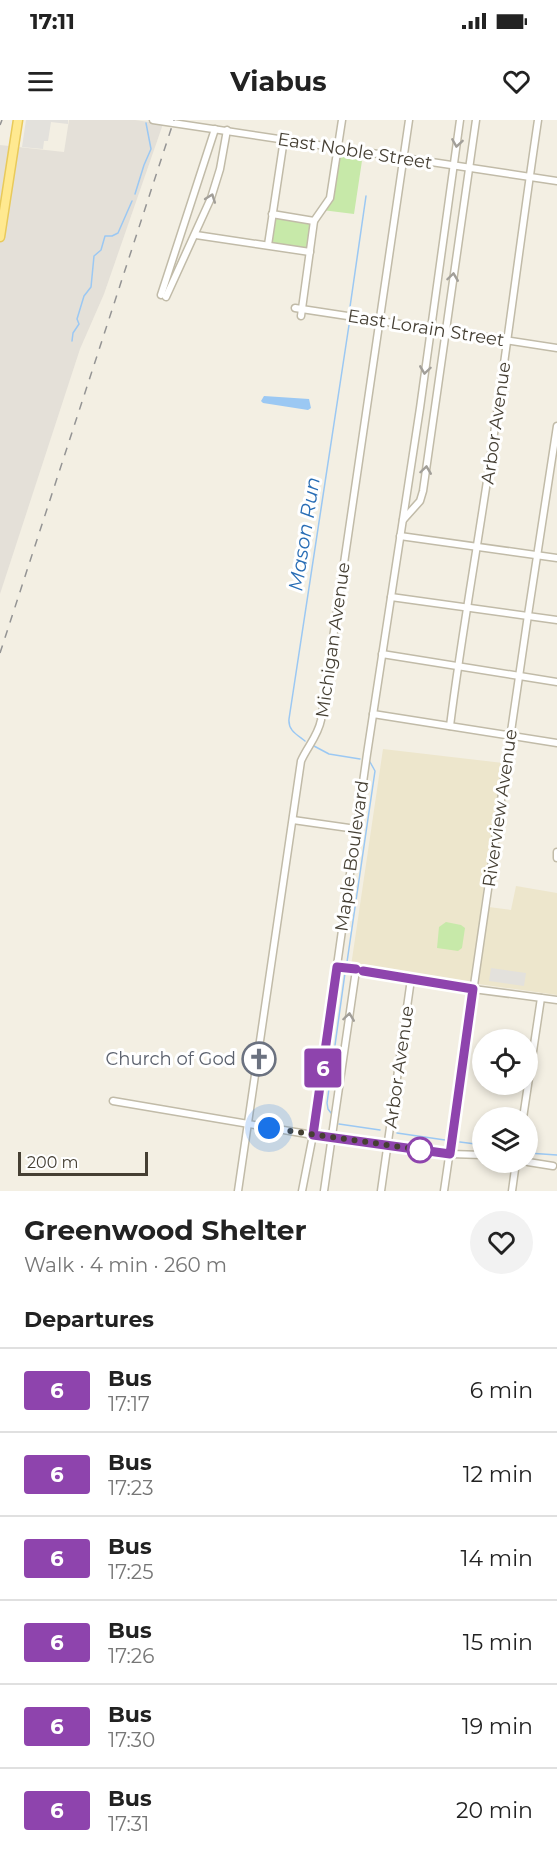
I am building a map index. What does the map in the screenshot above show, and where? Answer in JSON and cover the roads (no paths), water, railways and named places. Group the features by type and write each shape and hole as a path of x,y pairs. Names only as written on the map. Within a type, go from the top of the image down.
{"main road":[{"path":"0,237 18,120"}],"street":[{"name":"East Noble Street","path":"153,120 557,181"},
{"path":"196,235 310,252 314,221 330,198 342,120"},
{"name":"Michigan Avenue","path":"238,1191 301,761 319,731 321,720 409,120"},
{"name":"Maple Boulevard","path":"302,1191 313,1135 460,120"},
{"path":"402,521 420,501 423,491 476,120"},
{"name":"Arbor Avenue","path":"450,726 457,665 508,341 538,120"},
{"path":"166,289 215,129"},
{"path":"163,296 196,235 211,198 218,178 227,130"},
{"path":"268,245 284,139"},
{"path":"272,214 314,221"},
{"path":"443,246 457,248"},
{"name":"East Lorain Street","path":"310,252 300,311 557,348"},
{"path":"420,408 434,409"},
{"name":"Riverview Avenue","path":"444,1191 557,426"},
{"path":"406,501 412,503 420,501"},
{"path":"400,536 557,558"},
{"path":"391,597 557,620"},
{"path":"382,654 557,682"},
{"path":"373,714 557,743"},
{"path":"293,820 356,829"},
{"path":"557,852 557,858"},
{"path":"337,967 557,1000"},
{"path":"324,1191 356,969"},
{"name":"Arbor Avenue","path":"381,1191 411,979"},
{"path":"525,1107 541,998"},
{"path":"113,1101 313,1135 450,1154 472,1155"},
{"path":"538,1164 554,1166"},
{"path":"512,1191 514,1173"}],"water":[{"path":"264,396 309,399 311,408 308,410 263,403 261,401"}],"waterway":[{"path":"135,194 151,149 146,123"},
{"name":"Mason Run","path":"350,307 366,196"},
{"path":"72,341 73,333 79,324 77,319 84,296 91,287 94,256 101,250 105,236 118,233 132,201"},
{"name":"Mason Run","path":"305,741 291,729 289,719 349,325"},
{"name":"Mason Run","path":"314,746 329,754 360,759"},
{"name":"Mason Run","path":"347,962 375,771 370,762"},
{"name":"Mason Run","path":"331,1113 327,1103 345,973"},
{"name":"Mason Run","path":"339,1124 380,1130"},
{"name":"Mason Run","path":"397,1133 445,1140"},
{"name":"Mason Run","path":"460,1142 472,1144"},
{"name":"Mason Run","path":"538,1154 557,1155"}],"railway":[{"path":"0,125 2,120"},
{"path":"0,653 174,120"}],"place":[{"name":"Church of God","path":"259,1059"}]}
